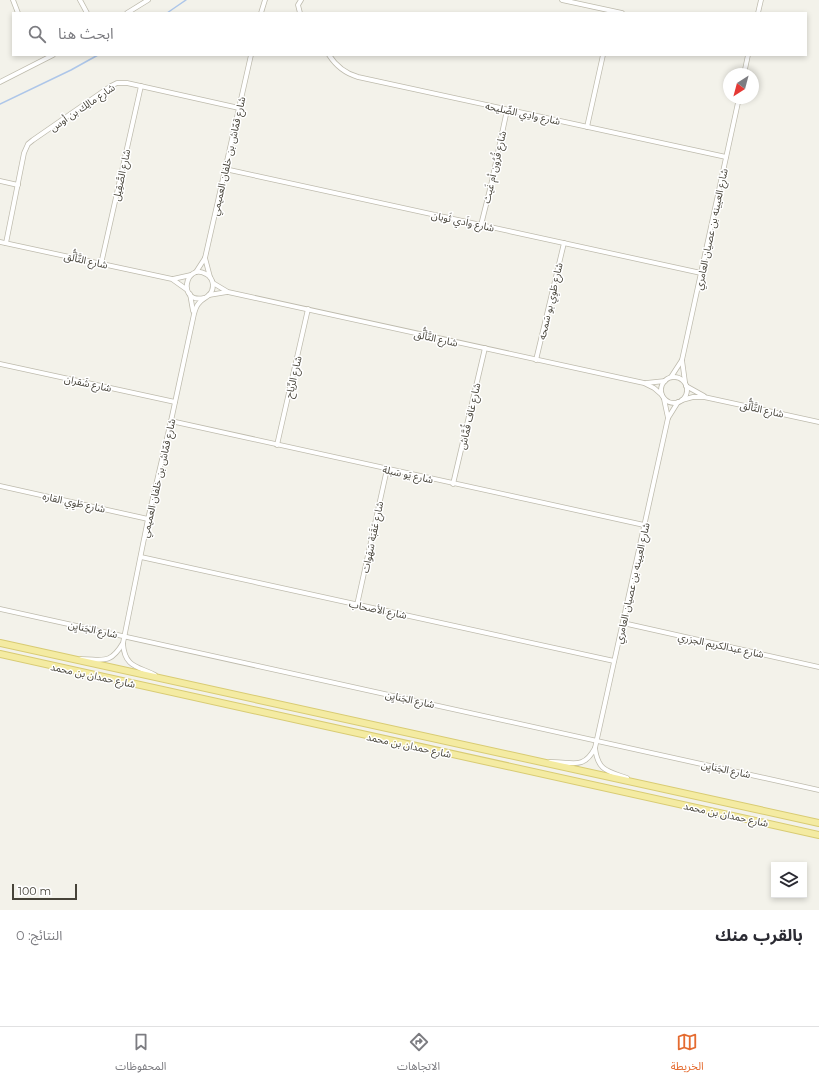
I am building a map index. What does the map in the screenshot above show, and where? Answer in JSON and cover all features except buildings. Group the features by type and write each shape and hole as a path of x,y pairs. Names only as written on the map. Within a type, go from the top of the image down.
{"main road":[{"name":"شارع حمدان بن محمد","path":"0,642 819,823"},
{"name":"شارع حمدان بن محمد","path":"0,654 819,835"}],"street":[{"path":"14,0 18,12"},
{"path":"80,0 86,12"},
{"path":"128,12 148,0"},
{"path":"261,12 265,0"},
{"path":"300,12 298,5 301,0"},
{"path":"562,0 612,12"},
{"path":"758,12 761,0"},
{"path":"42,56 44,60"},
{"path":"0,82 51,56"},
{"name":"شارع قمّاش بن خلفان العميمي","path":"194,274 205,258 251,56"},
{"name":"شارع وادِي الصِّليحه","path":"330,56 341,70 351,75 399,87 726,157"},
{"path":"587,127 603,56"},
{"path":"745,68 748,56"},
{"name":"شارع مالِك بن أوس","path":"6,243 25,150 33,140 114,84 124,83 140,86 239,108"},
{"name":"شارع الصَّقِيل","path":"101,264 140,86"},
{"name":"شارع العيينه بن عصيان العامري","path":"671,377 682,360 738,104"},
{"name":"شارع قُرُون أم غَيث","path":"481,225 507,110"},
{"name":"شارع واَدي ثَوبان","path":"225,169 701,273"},
{"path":"0,181 18,185"},
{"name":"شارع التَّألُّق","path":"0,242 172,279 187,289"},
{"name":"شارع طَوِي بو سَمحه","path":"536,360 564,243"},
{"name":"شارع قمّاش بن خلفان العميمي","path":"205,258 210,277"},
{"path":"202,272 210,277 213,283 212,289 206,297 195,298 189,294 187,289 187,281 194,274 202,272"},
{"name":"شارع التَّألُّق","path":"172,279 194,274"},
{"name":"شارع التَّألُّق","path":"213,283 228,292 536,360 644,383 665,381"},
{"name":"شارع التَّألُّق","path":"206,297 228,292"},
{"name":"شارع قمّاش بن خلفان العميمي","path":"189,294 194,314"},
{"name":"شارع قمّاش بن خلفان العميمي","path":"73,658 109,659 117,653 123,643 148,519 194,314 198,305 206,297"},
{"name":"شارع الرِّياح","path":"277,445 308,309"},
{"name":"شارع غاف قُمَّاش","path":"453,484 485,348"},
{"name":"شارع العيينه بن عصيان العامري","path":"682,360 686,384"},
{"name":"شارع شَقران","path":"0,364 175,402"},
{"path":"671,377 677,377 686,384 686,395 680,401 670,402 663,396 661,389 665,381 671,377"},
{"name":"شارع التَّألُّق","path":"644,383 663,396"},
{"name":"شارع التَّألُّق","path":"686,384 704,397"},
{"name":"شارع العيينه بن عصيان العامري","path":"663,396 668,418"},
{"name":"شارع التَّألُّق","path":"680,401 693,397 704,397 819,422"},
{"name":"شارع العيينه بن عصيان العامري","path":"640,784 604,769 598,762 595,748 668,418 680,401"},
{"name":"شارع يَو سَبلة","path":"171,421 644,526"},
{"name":"شارع عَقَبَة سَهَوات","path":"357,605 387,469"},
{"name":"شارع طَوِي القاره","path":"0,486 148,519"},
{"name":"شارع الأصحاب","path":"141,557 614,661"},
{"name":"شارع الجَنايِن","path":"0,609 819,790"},
{"name":"شارع عبدالكريم الجزري","path":"623,624 819,667"},
{"path":"123,643 124,654 129,662 135,667 159,677"},
{"path":"544,762 581,763 587,760 595,748"}],"waterway":[{"path":"168,12 186,0"},
{"path":"0,104 71,70 96,56"}]}
